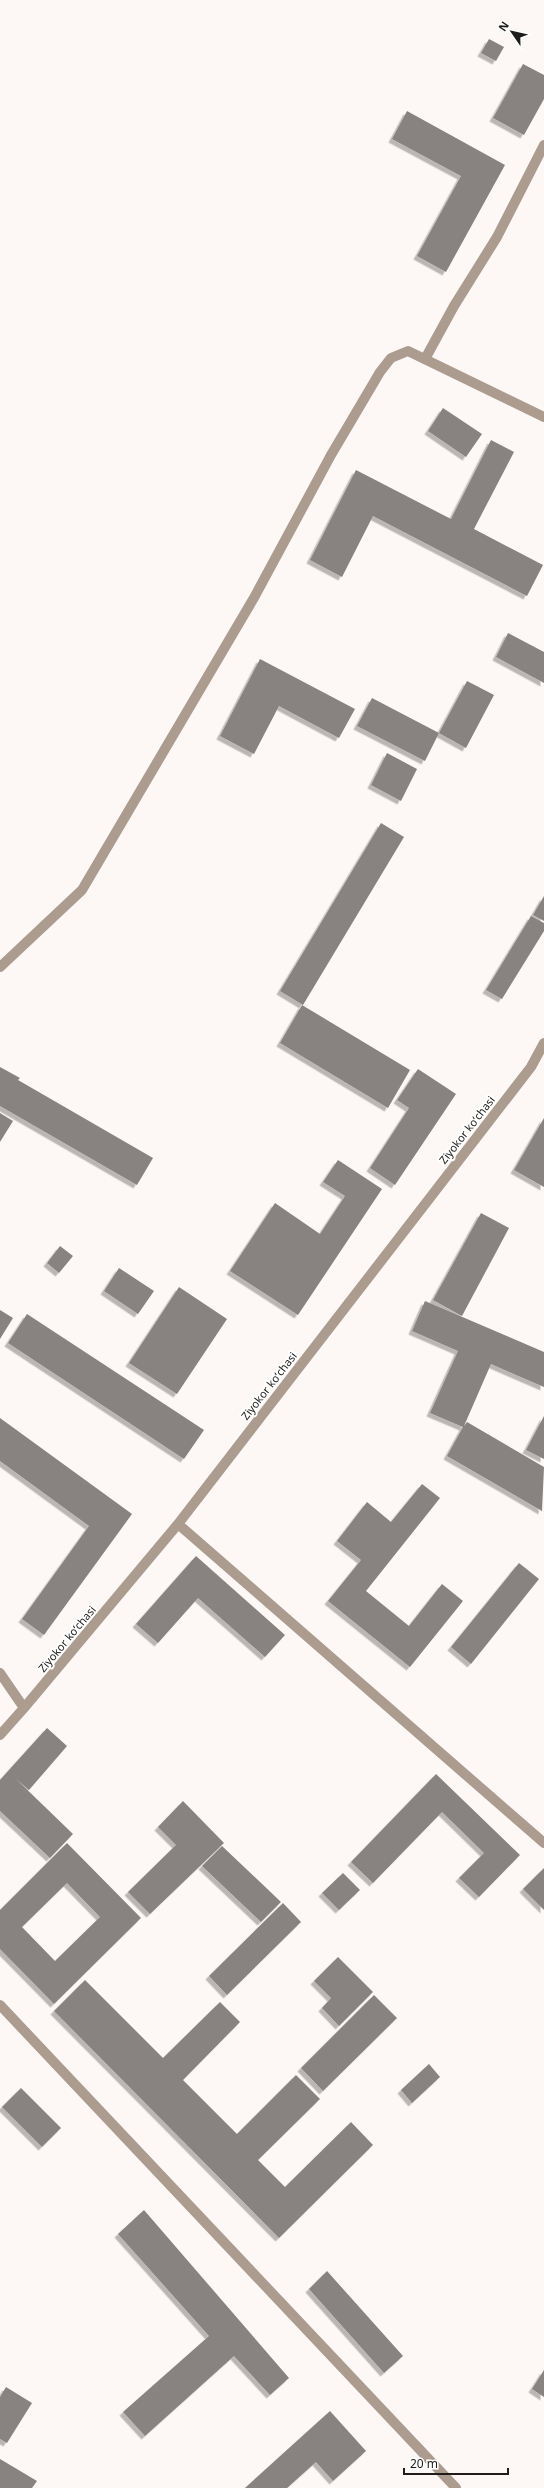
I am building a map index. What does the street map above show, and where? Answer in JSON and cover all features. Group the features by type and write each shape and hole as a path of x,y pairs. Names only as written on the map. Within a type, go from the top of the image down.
{"street":[{"path":"425,359 496,236 544,145"},
{"path":"0,967 82,890 255,596 331,455 380,372 391,358 408,351 544,416"},
{"name":"Ziyokor koʻchasi","path":"0,1735 178,1524 531,1067 544,1043"},
{"path":"178,1524 544,1843"},
{"path":"0,1673 24,1708"},
{"path":"0,2006 456,2488"}],"building":[{"path":"489,39 504,47 496,61 481,53"},
{"path":"523,64 544,75 544,99 524,135 493,118"},
{"path":"407,111 505,165 446,272 417,256 461,176 392,139"},
{"path":"443,408 482,434 466,457 428,431"},
{"path":"491,440 514,452 474,529 543,565 527,596 373,516 342,577 310,560 356,470 451,519"},
{"path":"508,633 544,652 544,683 496,657"},
{"path":"260,659 355,709 339,738 279,706 254,754 220,736"},
{"path":"467,681 494,695 466,748 439,733"},
{"path":"372,698 439,733 425,761 357,726"},
{"path":"387,753 417,769 401,801 371,785"},
{"path":"381,823 404,837 303,1005 280,991"},
{"path":"544,896 544,921 533,915"},
{"path":"531,916 544,923 544,931 502,999 486,990"},
{"path":"302,1005 410,1070 388,1108 280,1043"},
{"path":"0,1067 20,1078 18,1080 153,1158 137,1185 0,1106"},
{"path":"418,1069 456,1094 395,1185 370,1168 409,1108 397,1100"},
{"path":"0,1113 13,1121 0,1142"},
{"path":"544,1118 544,1187 514,1170"},
{"path":"338,1160 382,1189 298,1315 230,1271 275,1203 320,1234 345,1196 323,1182"},
{"path":"481,1213 509,1228 462,1316 433,1300"},
{"path":"60,1246 73,1256 59,1273 47,1263"},
{"path":"119,1268 154,1291 138,1314 104,1291"},
{"path":"179,1287 227,1319 177,1394 129,1363"},
{"path":"425,1301 544,1352 544,1387 491,1364 464,1426 467,1422 544,1467 542,1511 447,1456 463,1427 430,1413 458,1351 412,1331"},
{"path":"0,1310 13,1318 0,1339"},
{"path":"27,1314 204,1430 184,1459 8,1343"},
{"path":"544,1416 544,1459 526,1450"},
{"path":"0,1418 132,1514 44,1635 22,1619 89,1526 0,1461"},
{"path":"422,1484 440,1498 366,1591 409,1626 442,1584 463,1601 410,1667 328,1601 361,1560 337,1541 367,1502 391,1522"},
{"path":"196,1556 285,1635 265,1657 198,1598 158,1643 136,1624"},
{"path":"519,1563 539,1579 471,1664 451,1647"},
{"path":"47,1728 67,1746 29,1790 15,1778 73,1834 50,1858 0,1811 0,1780"},
{"path":"436,1774 520,1855 479,1897 459,1878 484,1853 442,1812 373,1883 351,1862"},
{"path":"183,1801 224,1843 150,1914 128,1892 176,1845 158,1827"},
{"path":"67,1843 141,1918 54,2004 0,1949 0,1910","holes":["67,1883 100,1917 55,1961 22,1927"]},
{"path":"222,1846 281,1902 261,1922 202,1866"},
{"path":"544,1868 544,1910 523,1889"},
{"path":"343,1873 360,1890 339,1910 322,1893"},
{"path":"283,1903 301,1922 227,1995 209,1976"},
{"path":"338,1957 373,1992 339,2026 322,2008 331,1998 314,1981"},
{"path":"85,1980 163,2058 220,2002 240,2022 183,2080 237,2134 296,2075 320,2099 258,2160 285,2187 351,2122 373,2145 279,2238 54,2011"},
{"path":"374,1995 397,2018 323,2091 301,2068"},
{"path":"429,2064 440,2077 412,2103 401,2090"},
{"path":"21,2088 61,2128 42,2147 2,2107"},
{"path":"144,2210 289,2378 270,2395 234,2356 145,2436 123,2412 209,2336 118,2234"},
{"path":"327,2271 403,2356 384,2373 309,2289"},
{"path":"544,2370 544,2397 532,2389"},
{"path":"6,2387 32,2403 7,2443 0,2439 0,2397"},
{"path":"330,2411 366,2451 333,2481 316,2462 287,2488 245,2488"},
{"path":"0,2459 37,2481 32,2488 0,2488"}]}
